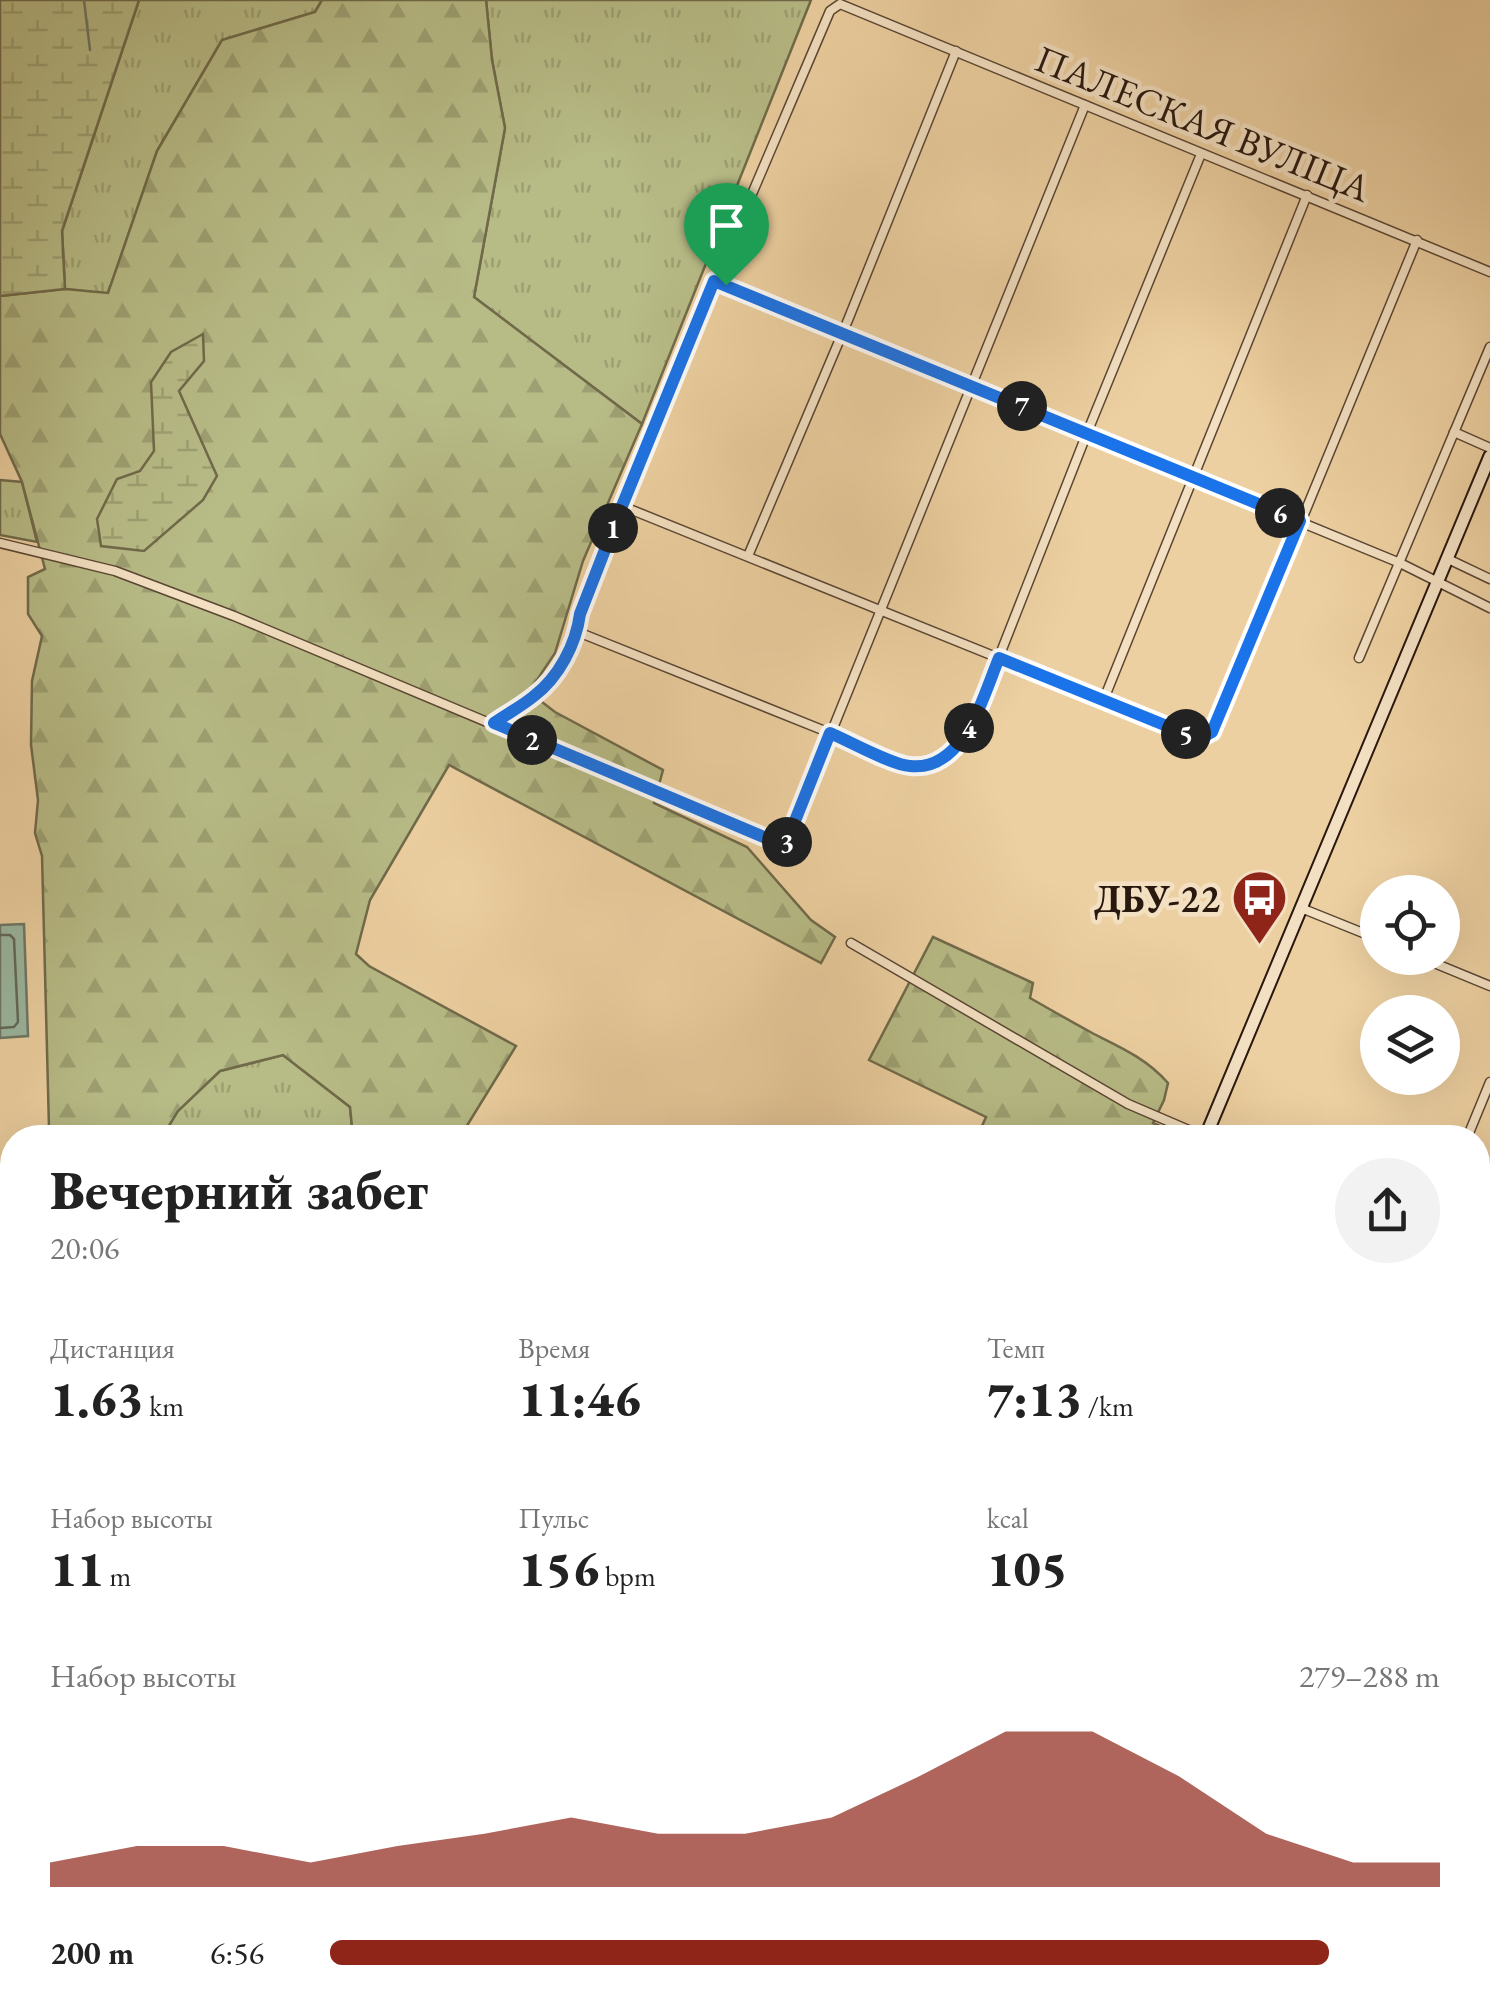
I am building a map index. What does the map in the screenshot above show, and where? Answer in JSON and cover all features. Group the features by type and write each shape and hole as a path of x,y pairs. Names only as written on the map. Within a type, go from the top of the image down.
{"main road":[{"path":"1210,1125 1490,456"}],"street":[{"name":"ПАЛЕСКАЯ ВУЛІЦА","path":"714,281 830,11 840,4 1490,272"},
{"path":"748,556 956,51"},
{"path":"0,543 115,572 234,616 785,846 1085,105"},
{"path":"578,632 907,766 941,760 956,748 969,728 1201,154"},
{"path":"1104,700 1307,195"},
{"path":"622,506 1199,739 1212,732 1416,240"},
{"path":"494,723 538,694 564,660 578,632 580,614 714,281 1400,563 1490,608"},
{"path":"1359,658 1490,347"},
{"path":"1454,432 1490,448"},
{"path":"1448,559 1490,579"},
{"path":"1301,908 1360,932"},
{"path":"852,943 1128,1104 1177,1125"},
{"path":"1460,974 1490,986"},
{"path":"1473,1125 1490,1082"}],"green space":[{"path":"0,0 139,0 62,231 65,289 0,296"},
{"path":"139,0 322,0 315,12 222,40 157,151 108,294 65,289 62,231"},
{"path":"322,0 486,0 505,128 474,297 642,424 583,561 555,653 529,692 555,712 663,770 654,803 747,847 811,920 835,937 821,963 449,765 370,900 356,954 369,966 516,1046 467,1125 352,1125 350,1107 283,1055 220,1071 178,1111 169,1125 49,1125 42,856 35,833 38,800 31,745 32,681 42,636 28,614 28,577 45,569 22,482 0,434 0,296 65,289 108,293 157,151 222,40 315,12"},
{"path":"486,0 811,0 642,424 474,297 505,128"},
{"path":"203,334 204,361 179,391 217,476 203,500 144,551 101,546 97,519 117,479 140,471 154,451 151,382 171,352"},
{"path":"0,480 22,482 37,542 0,535"},
{"path":"933,937 1033,983 1030,998 1124,1049 1168,1083 1153,1123 1158,1125 982,1125 986,1117 869,1060"},
{"path":"283,1055 350,1107 352,1125 169,1125 177,1111 220,1071"}],"water":[{"path":"24,924 28,1036 0,1038 0,925"}],"waterway":[{"path":"84,0 90,50"}],"place":[{"name":"ДБУ-22","path":"1259,947"}],"route":[{"path":"714,281 726,285 1300,521 1212,732 1199,739 999,658 969,728 956,748 941,760 907,766 830,733 785,846 494,723 538,694 564,660 714,281"}]}
